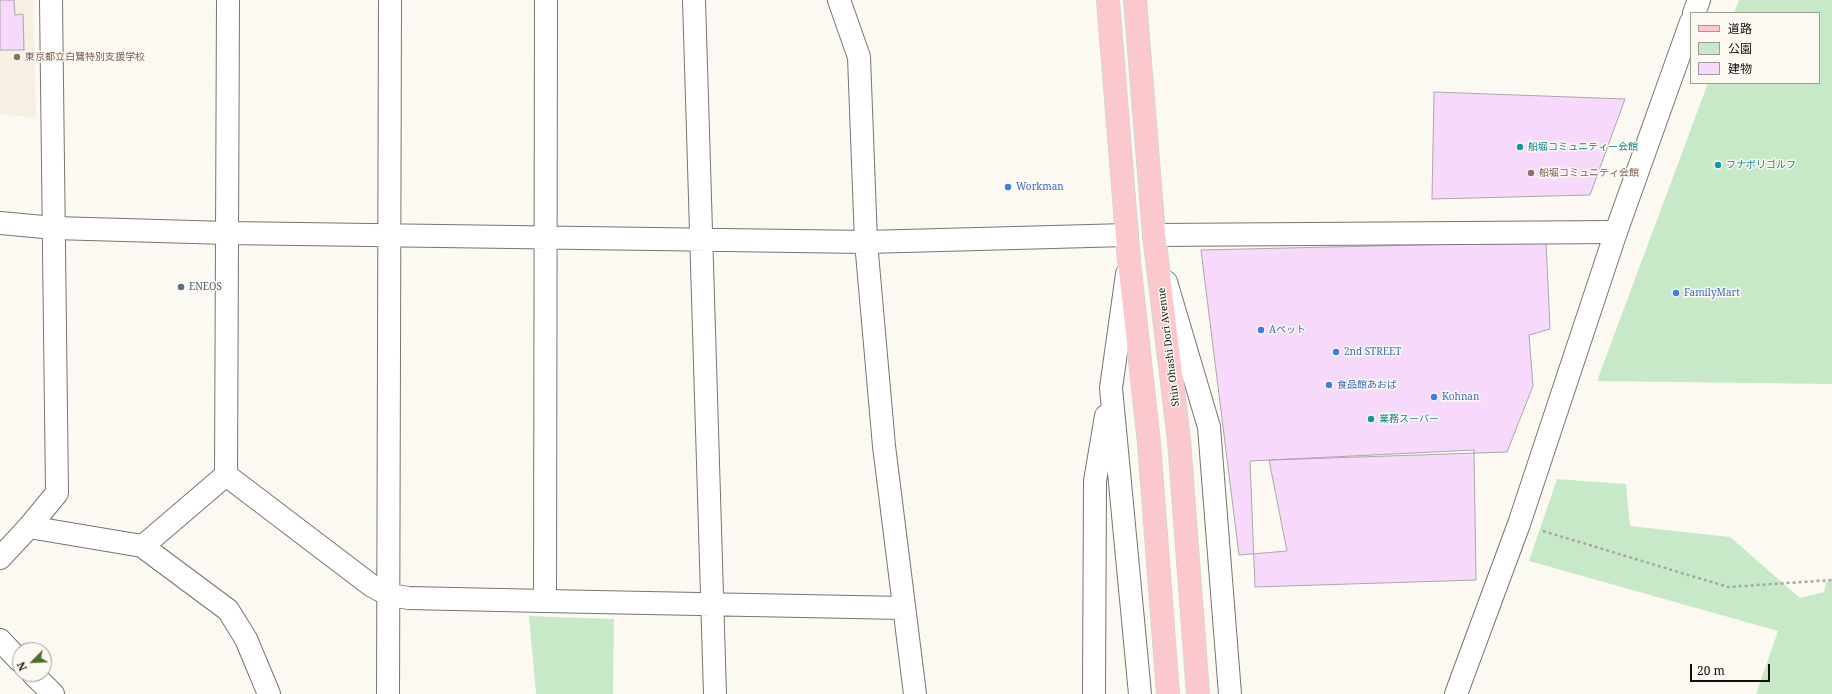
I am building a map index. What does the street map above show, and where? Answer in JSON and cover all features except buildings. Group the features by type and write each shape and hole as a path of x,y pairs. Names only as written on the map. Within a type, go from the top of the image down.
{"main road":[{"path":"1108,0 1129,261 1149,444 1168,694"},
{"name":"Shin Ohashi Dori Avenue","path":"1135,0 1156,244 1179,440 1198,694"}],"street":[{"path":"0,558 29,527 57,493 51,0"},
{"path":"142,546 226,475 228,0"},
{"path":"388,694 390,0"},
{"path":"545,601 546,0"},
{"path":"694,0 716,694"},
{"path":"839,0 859,57 866,242 884,446 915,694"},
{"path":"1694,12 1699,0"},
{"path":"1456,694 1519,524 1616,232 1690,25"},
{"path":"0,223 54,228 228,232 866,242 1127,235"},
{"path":"1230,694 1209,427 1156,244 1616,232"},
{"path":"1094,694 1095,480 1111,388 1129,261"},
{"path":"1111,388 1140,694"},
{"path":"226,475 372,586 389,594 409,598 904,608"},
{"path":"29,527 142,546 228,610 246,639 269,694"},
{"path":"0,640 12,652"},
{"path":"41,682 53,694"}],"path":[{"path":"1519,524 1728,587 1832,580"}],"shaded area":[{"name":"東京都立白鷺特別支援学校","path":"0,0 33,0 36,118 0,114"}],"green space":[{"path":"1739,0 1832,0 1832,384 1597,381 1708,84 1820,84 1820,12 1734,12"},
{"path":"1557,479 1626,484 1630,526 1730,537 1800,598 1824,592 1827,581 1832,580 1832,694 1756,694 1778,631 1529,561"},
{"path":"529,616 614,619 613,694 536,694"}],"place":[{"name":"東京都立白鷺特別支援学校","path":"17,57"},
{"name":"船堀コミュニティー会館","path":"1520,147"},
{"name":"フナボリゴルフ","path":"1718,165"},
{"name":"船堀コミュニティ会館","path":"1531,173"},
{"name":"Workman","path":"1008,187"},
{"name":"ENEOS","path":"181,287"},
{"name":"FamilyMart","path":"1676,293"},
{"name":"Aペット","path":"1261,330"},
{"name":"2nd STREET","path":"1336,352"},
{"name":"食品館あおば","path":"1329,385"},
{"name":"Kohnan","path":"1434,397"},
{"name":"業務スーパー","path":"1371,419"}]}
